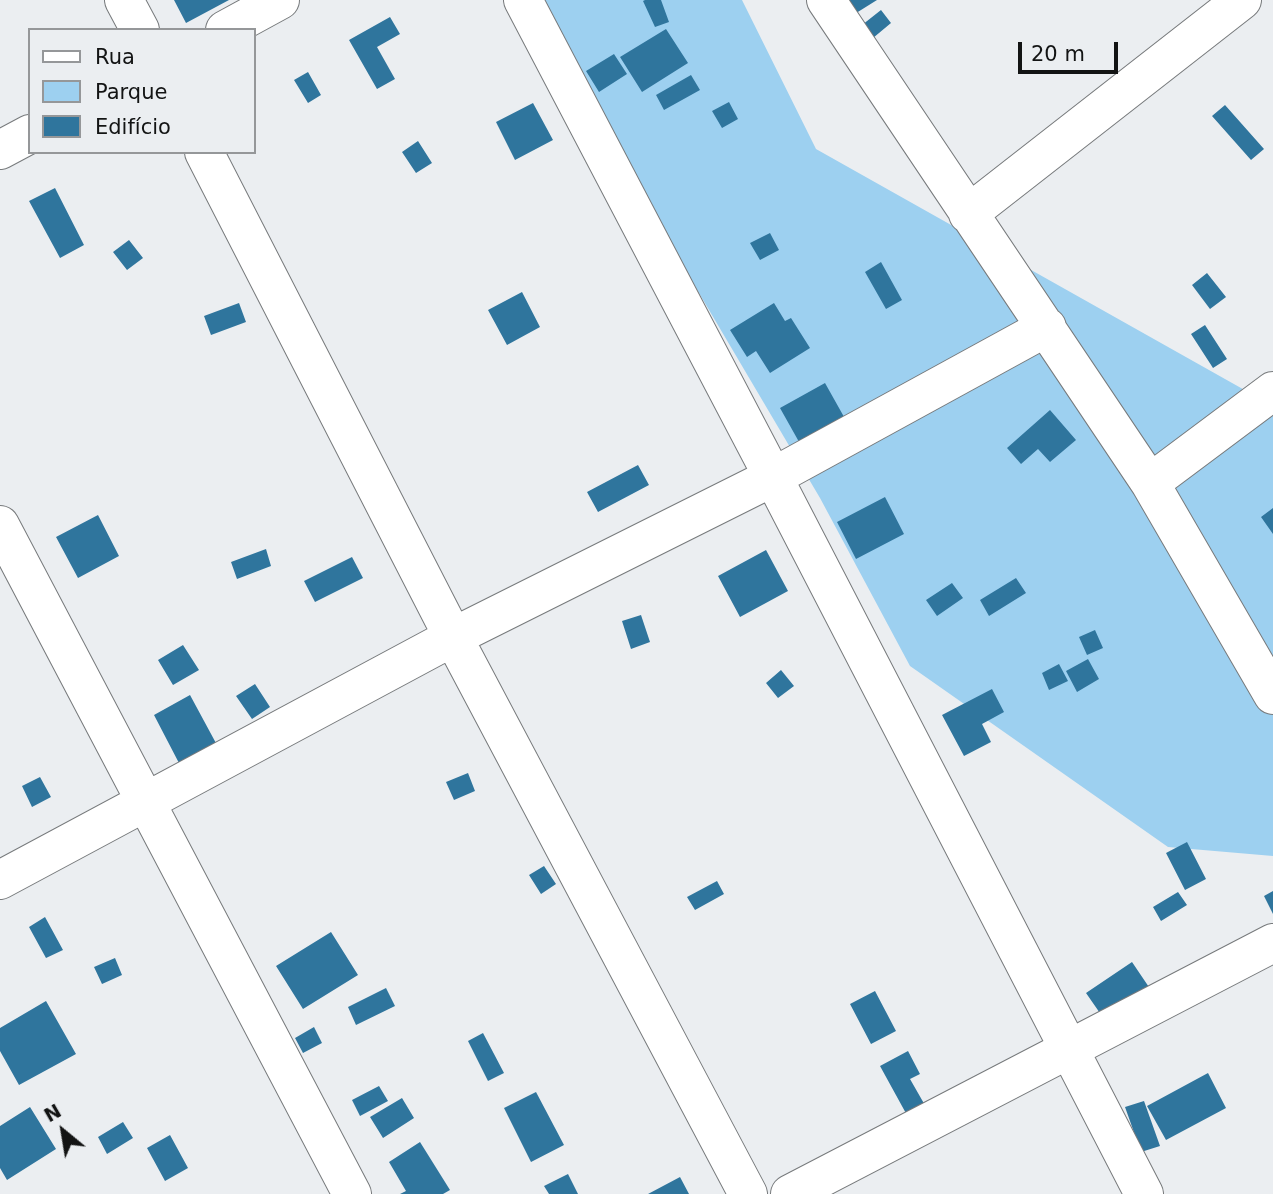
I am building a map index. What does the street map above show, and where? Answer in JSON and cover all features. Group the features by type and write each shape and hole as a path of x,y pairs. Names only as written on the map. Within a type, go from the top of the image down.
{"street":[{"path":"124,0 139,28"},
{"path":"229,28 280,0"},
{"path":"523,0 1144,1194"},
{"path":"826,0 1150,483 1273,695"},
{"path":"968,214 1242,0"},
{"path":"0,150 28,135"},
{"path":"205,154 453,637 748,1194"},
{"path":"0,880 453,637 773,477 1047,327"},
{"path":"1150,483 1273,390"},
{"path":"0,525 352,1194"},
{"path":"790,1194 1273,943"}],"green space":[{"path":"526,0 742,0 816,149 1273,406 1273,856 1168,847 910,666 820,498"}],"building":[{"path":"174,0 229,0 186,23"},
{"path":"661,0 669,22 655,27 643,1"},
{"path":"844,0 877,0 853,15"},
{"path":"881,10 891,23 873,38 862,25"},
{"path":"390,17 400,34 377,47 395,79 377,89 349,40"},
{"path":"666,29 688,63 642,92 620,57"},
{"path":"614,54 627,74 599,92 586,71"},
{"path":"308,72 321,95 308,103 294,80"},
{"path":"691,75 700,90 664,110 656,95"},
{"path":"729,102 738,119 722,128 712,111"},
{"path":"533,103 553,140 515,160 496,122"},
{"path":"1225,105 1264,149 1251,160 1212,116"},
{"path":"418,141 432,163 416,173 402,152"},
{"path":"55,188 84,245 60,258 29,201"},
{"path":"770,233 779,250 760,260 750,243"},
{"path":"129,240 143,258 127,270 113,252"},
{"path":"881,262 902,300 886,309 865,272"},
{"path":"1207,273 1226,297 1210,309 1192,285"},
{"path":"522,292 540,327 507,345 488,310"},
{"path":"239,303 246,322 211,335 204,316"},
{"path":"774,303 785,321 791,318 810,348 770,373 756,351 747,357 730,330"},
{"path":"1205,325 1227,359 1213,368 1191,334"},
{"path":"825,383 848,424 803,449 780,408"},
{"path":"1050,410 1076,440 1050,462 1038,449 1021,464 1007,448"},
{"path":"638,465 649,485 598,512 587,492"},
{"path":"885,497 904,534 856,559 837,522"},
{"path":"1273,508 1273,534 1261,517"},
{"path":"98,515 119,556 78,578 56,537"},
{"path":"266,549 271,566 237,579 231,562"},
{"path":"766,550 788,591 740,617 718,576"},
{"path":"352,557 363,578 315,602 304,581"},
{"path":"1016,578 1026,593 989,616 980,600"},
{"path":"952,583 963,598 937,616 926,600"},
{"path":"641,615 650,642 631,649 622,621"},
{"path":"1095,630 1103,648 1087,655 1079,637"},
{"path":"183,645 199,670 173,685 158,660"},
{"path":"1088,659 1099,679 1077,692 1066,671"},
{"path":"1059,664 1068,681 1049,690 1042,673"},
{"path":"781,670 794,686 778,698 766,683"},
{"path":"255,684 270,707 252,719 236,696"},
{"path":"992,689 1004,712 982,724 991,742 964,756 942,715"},
{"path":"190,695 217,745 180,765 154,715"},
{"path":"468,773 475,791 454,800 446,782"},
{"path":"40,777 51,797 32,807 22,786"},
{"path":"1187,842 1206,879 1185,890 1166,853"},
{"path":"544,866 556,884 541,894 529,875"},
{"path":"717,881 724,894 695,910 687,897"},
{"path":"1273,891 1273,914 1264,896"},
{"path":"1178,892 1187,905 1161,921 1153,907"},
{"path":"45,917 63,950 46,958 29,927"},
{"path":"331,932 358,975 303,1009 276,966"},
{"path":"115,958 122,975 102,984 94,967"},
{"path":"1132,962 1157,999 1111,1029 1086,993"},
{"path":"386,988 395,1006 356,1025 348,1007"},
{"path":"875,991 896,1031 871,1044 850,1004"},
{"path":"46,1001 76,1054 19,1085 0,1051 0,1028"},
{"path":"314,1027 322,1043 303,1053 295,1038"},
{"path":"483,1033 504,1073 488,1081 468,1041"},
{"path":"908,1051 920,1074 910,1079 926,1107 908,1117 880,1066"},
{"path":"1208,1073 1226,1108 1166,1140 1147,1106"},
{"path":"379,1086 388,1101 360,1116 352,1100"},
{"path":"536,1092 564,1145 531,1162 504,1108"},
{"path":"402,1098 414,1118 383,1138 370,1117"},
{"path":"1144,1101 1160,1146 1141,1152 1125,1107"},
{"path":"30,1107 56,1149 7,1180 0,1168 0,1126"},
{"path":"123,1122 133,1138 107,1154 98,1137"},
{"path":"170,1135 188,1168 165,1181 147,1148"},
{"path":"420,1142 450,1190 443,1194 400,1194 406,1191 389,1162"},
{"path":"568,1174 578,1194 549,1194 544,1186"},
{"path":"680,1177 689,1194 648,1194"}]}
